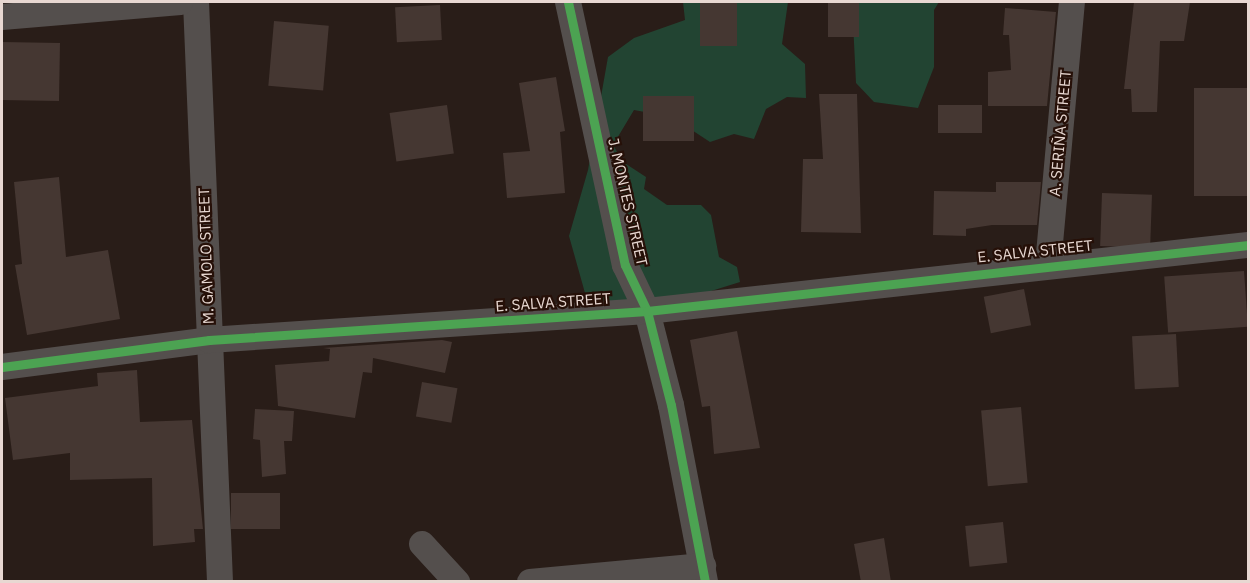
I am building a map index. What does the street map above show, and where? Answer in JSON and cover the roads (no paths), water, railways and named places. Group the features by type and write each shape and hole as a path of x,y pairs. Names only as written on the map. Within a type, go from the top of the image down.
{"street":[{"path":"2,17 180,2"},
{"name":"M. GAMOLO STREET","path":"196,2 220,582"},
{"name":"J. MONTES STREET","path":"568,2 625,265 647,311 704,574"},
{"name":"A. SERIÑA STREET","path":"1048,265 1072,2"},
{"name":"E. SALVA STREET","path":"2,367 209,340 647,311 1048,265 1248,245"},
{"path":"422,544 457,582"},
{"path":"530,582 704,574"}]}
